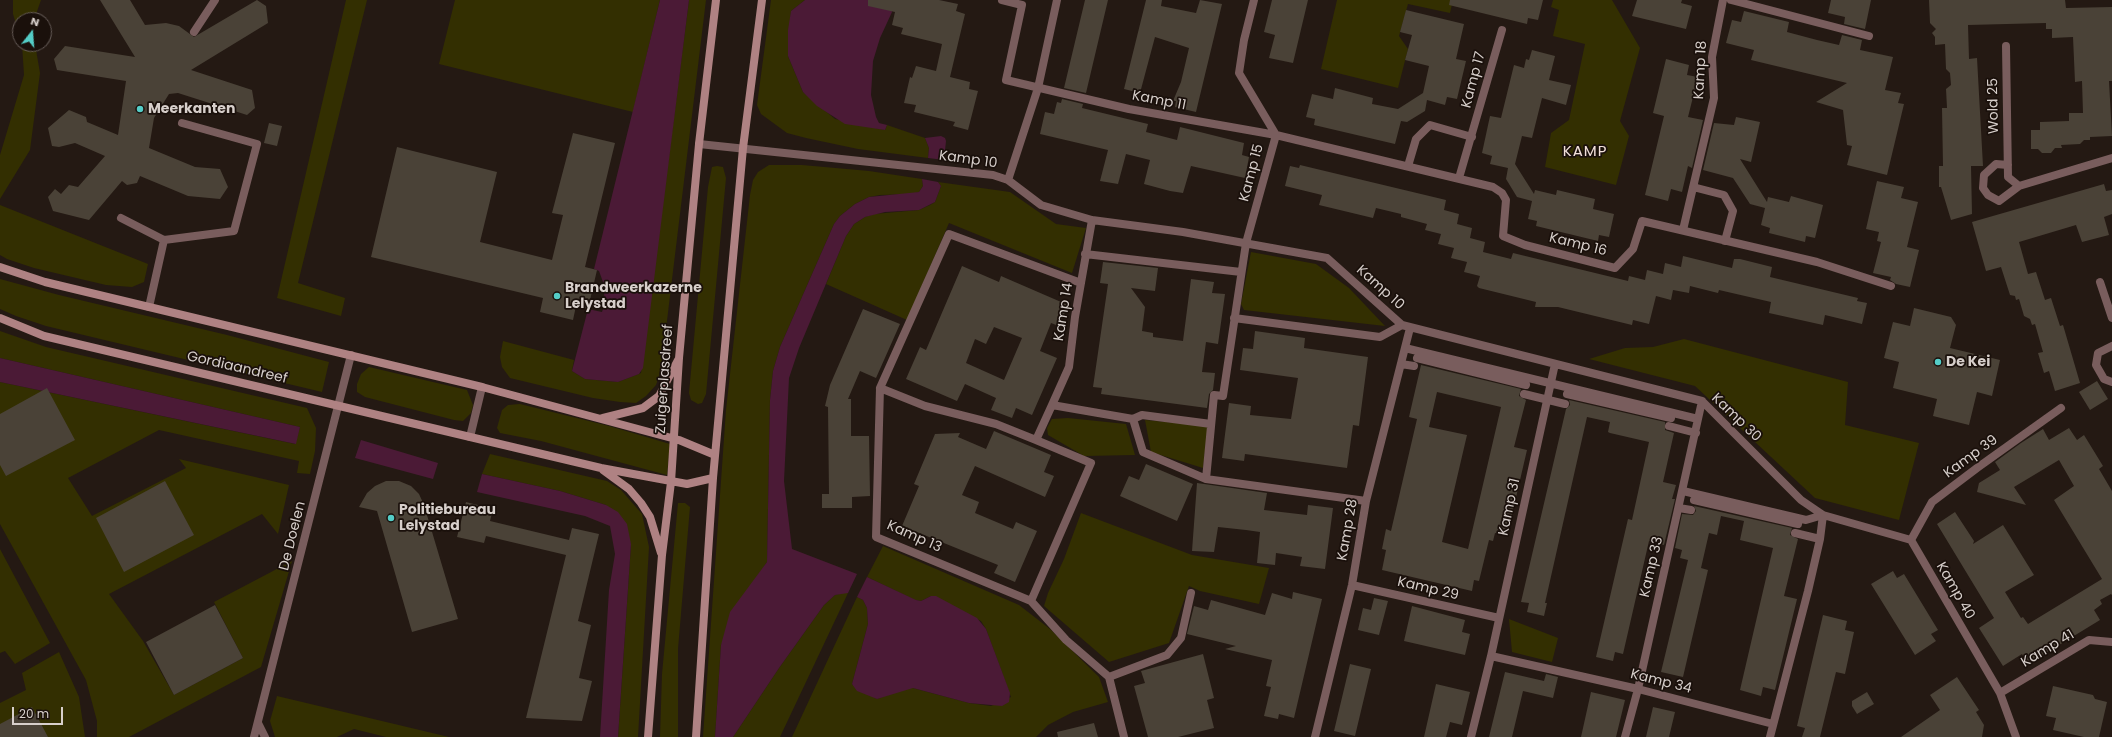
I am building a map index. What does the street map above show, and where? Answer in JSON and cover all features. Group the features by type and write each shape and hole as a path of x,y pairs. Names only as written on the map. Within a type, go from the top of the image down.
{"main road":[{"name":"Zuigerplasdreef","path":"648,737 662,554 671,482 679,358 699,144 716,0"},
{"path":"696,737 712,478 743,148 762,0"},
{"path":"0,267 45,282 482,386 673,438 715,455"},
{"name":"Gordiaandreef","path":"0,318 44,336 601,468 687,484 712,478"},
{"path":"602,418 621,415 643,408 659,396 679,358"},
{"name":"Gordiaandreef","path":"601,468 629,489 641,503 650,517 662,554"}],"street":[{"path":"194,32 215,0"},
{"name":"Kamp 11","path":"1002,0 1022,5 1006,80 1129,109 1276,135"},
{"path":"1008,180 1038,88 1057,0"},
{"name":"Kamp 15","path":"1246,243 1276,135 1238,73 1244,40 1254,0"},
{"name":"Kamp 18","path":"1683,230 1714,98 1712,58 1723,0"},
{"path":"1731,0 1869,36"},
{"name":"Kamp 17","path":"1459,178 1502,30"},
{"name":"Wold 25","path":"2006,46 2008,177 2019,186"},
{"path":"121,218 164,240 234,231 257,144 182,124"},
{"path":"1408,166 1416,139 1430,125 1472,137"},
{"name":"Kamp 16","path":"1276,135 1493,187 1502,193 1506,200 1503,236 1525,245 1615,268 1633,250 1642,221 1817,262 1891,286"},
{"name":"Kamp 10","path":"699,144 993,175 1008,180 1041,205 1092,220 1183,232 1327,258 1406,327 1380,337 1234,318"},
{"path":"2008,165 1996,164 1984,175 1983,188 1988,195 1999,201 2019,186 2112,158"},
{"path":"1693,187 1724,195 1733,211 1725,241"},
{"name":"Kamp 14","path":"1036,440 1069,367 1085,254 1092,220"},
{"name":"Kamp 13","path":"1081,283 949,234 880,388 876,537 1031,601 1066,640 1109,678"},
{"path":"149,307 164,240"},
{"path":"1206,480 1214,395 1223,396 1246,243"},
{"path":"1085,254 1241,272"},
{"path":"2100,282 2112,318"},
{"name":"Kamp 28","path":"1315,737 1352,585 1366,501 1405,348 1406,327"},
{"name":"Kamp 30","path":"1406,327 1702,401 1801,500 1822,515"},
{"path":"2112,346 2098,353 2096,365 2104,379 2112,382"},
{"name":"Kamp 30","path":"1405,348 1551,382 1698,419"},
{"name":"De Doelen","path":"254,737 340,406 351,355"},
{"path":"1401,364 1416,362 1526,385"},
{"name":"Kamp 31","path":"1471,737 1491,656 1555,364"},
{"path":"470,437 482,386"},
{"path":"880,388 925,406 996,424 1091,463 1031,601"},
{"path":"1524,394 1565,404"},
{"path":"1567,394 1670,422 1696,433"},
{"name":"Kamp 33","path":"1625,737 1638,689 1702,401"},
{"path":"1052,405 1133,419 1142,415 1211,424"},
{"name":"Kamp 39","path":"1911,540 1932,502 2059,409"},
{"path":"1133,419 1143,452 1206,480 1366,501"},
{"path":"1683,491 1806,520 1822,515 1911,540"},
{"path":"1694,500 1798,524"},
{"path":"1679,508 1691,510"},
{"path":"1770,737 1820,539 1822,515"},
{"path":"1795,533 1820,539"},
{"name":"Kamp 40","path":"1911,540 2000,693 2016,737"},
{"name":"Kamp 29","path":"1352,585 1499,618"},
{"path":"1124,737 1109,678 1168,655 1181,638 1191,593"},
{"name":"Kamp 41","path":"2000,693 2089,640 2112,642"},
{"name":"Kamp 34","path":"1491,656 1542,666 1638,689 1773,724"},
{"path":"258,724 265,737"}],"shaded area":[{"path":"13,0 41,0 37,12 13,12"},
{"path":"346,0 367,0 298,283 345,298 341,316 277,298"},
{"path":"455,0 660,0 633,112 439,64"},
{"path":"660,0 689,0 643,368 639,374 618,382 585,379 572,371 588,309 602,312 605,303 603,282 599,271 594,269"},
{"path":"689,0 706,0 661,370 656,385 646,396 636,403 593,398 510,378 502,367 500,357 503,341 574,360 572,371 585,379 618,382 641,373"},
{"path":"771,0 805,0 791,11 788,56 803,92 835,119 885,130 887,125 925,138 929,148 928,158 858,149 787,133 761,114 757,105"},
{"path":"805,0 889,0 892,12 880,38 873,61 871,95 876,117 879,123 887,125 885,130 845,124 817,106 803,92 788,56 788,30 791,11"},
{"path":"1337,0 1453,0 1450,13 1408,4 1399,36 1408,49 1398,88 1321,69"},
{"path":"1553,0 1612,0 1640,48 1620,121 1629,136 1616,185 1545,167 1551,133 1569,120 1585,44 1553,36 1559,10 1551,7"},
{"path":"23,52 36,52 40,73 30,150 0,199 0,155 24,75"},
{"path":"941,136 945,138 946,141 944,160 928,158 929,148 925,138"},
{"path":"769,165 802,165 869,171 922,179 923,186 919,192 913,194 880,195 869,197 855,204 840,216 834,224 780,347 773,371 770,400 767,562 752,584 721,645 715,737 703,737 726,410 750,195 753,180 758,172"},
{"path":"712,167 723,167 726,178 706,394 702,403 698,404 691,400 689,393 708,187"},
{"path":"922,179 938,182 941,186 935,202 919,210 885,212 865,217 854,224 846,236 799,348 789,378 784,481 792,549 857,574 848,593 835,595 824,605 779,668 733,737 715,737 721,645 730,612 767,562 770,400 773,371 780,347 834,224 840,216 855,204 869,197 919,192 923,186"},
{"path":"938,182 1010,192 1056,224 1086,228 1072,273 949,223 907,320 826,284 846,236 854,224 865,217 874,214 919,210 930,205 935,202 941,186"},
{"path":"0,205 148,264 144,282 132,287 106,285 34,268 7,259 0,255"},
{"path":"1251,252 1316,264 1349,288 1385,326 1244,310 1241,304"},
{"path":"0,279 59,295 227,335 329,362 322,392 46,326 16,316 0,309"},
{"path":"0,331 46,347 307,408 316,428 315,451 310,474 297,473 299,461 159,430 68,478 92,516 186,468 179,459 289,485 278,534 262,514 109,594 143,641 174,695 243,658 214,602 292,561 261,667 129,737 97,737 97,721 86,680 0,524 0,382 295,444 300,427 0,358"},
{"path":"1684,339 1848,382 1845,425 1919,443 1899,520 1815,498 1695,386 1589,359 1625,348 1653,347"},
{"path":"0,358 300,427 296,444 0,382"},
{"path":"369,367 467,390 473,405 471,413 463,421 454,420 365,397 357,392 357,384 361,374"},
{"path":"520,404 609,426 670,444 667,475 541,441 500,433 497,428 502,410 508,405"},
{"path":"1068,418 1126,424 1135,455 1084,456 1048,435 1047,428 1052,419"},
{"path":"1145,420 1208,426 1203,468 1151,452"},
{"path":"361,440 438,463 433,479 355,458"},
{"path":"490,454 607,481 621,490 642,514 649,547 638,737 618,737 631,544 606,505 560,491 482,474"},
{"path":"482,474 560,491 606,505 618,512 627,524 631,544 618,737 600,737 609,590 615,554 610,526 585,516 477,492"},
{"path":"678,503 685,503 690,507 678,649 678,737 660,737 662,674"},
{"path":"1081,513 1192,555 1269,568 1259,604 1200,591 1189,586 1169,643 1109,662 1044,606 1048,593 1064,559"},
{"path":"883,546 1019,605 1050,629 1099,677 1108,702 1073,712 1048,725 1036,737 792,737 857,597 863,600 867,608 868,624 852,684 877,699 909,687 969,703 991,706 1011,697 986,629 981,621 931,596 921,601 915,600 867,577"},
{"path":"0,549 50,643 15,664 5,651 0,653"},
{"path":"867,577 916,600 921,601 931,596 936,596 977,618 986,629 1010,693 1009,702 1002,706 969,703 913,688 877,699 857,691 852,684 868,624 867,608 863,600 857,597"},
{"path":"846,592 848,593 780,737 733,737 779,668 824,605 835,595"},
{"path":"1509,619 1558,638 1552,662 1512,652"},
{"path":"59,652 79,697 85,737 0,737 0,703 26,690 22,673"},
{"path":"277,696 449,737 386,737 354,729 337,737 275,737 270,721"}],"building":[{"name":"Meerkanten","path":"100,0 130,0 145,25 166,23 179,26 194,37 257,0 266,6 268,23 191,70 252,90 255,108 247,115 178,93 169,94 154,118 149,148 195,167 220,169 228,187 220,199 188,196 140,176 137,183 127,185 122,181 89,220 53,211 48,197 55,189 61,194 69,185 78,187 105,156 75,143 59,147 52,146 48,128 69,110 86,117 87,122 118,135 126,81 57,70 54,59 65,46 135,57"},
{"path":"868,0 939,0 958,4 956,11 965,14 950,77 970,82 969,89 978,91 968,130 953,126 955,122 914,112 916,105 904,103 910,77 912,78 916,66 936,71 942,44 901,34 903,28 892,25 895,12 868,6"},
{"path":"1085,0 1108,0 1086,93 1064,88"},
{"path":"1146,0 1162,0 1161,6 1196,13 1200,0 1222,4 1196,112 1175,107 1176,101 1173,101 1181,82 1189,48 1155,37 1140,93 1124,89"},
{"path":"1272,0 1308,0 1293,63 1269,58 1275,35 1264,32"},
{"path":"1450,0 1543,0 1538,20 1528,18 1527,24 1449,5"},
{"path":"1637,0 1682,0 1681,3 1692,6 1686,29 1632,16"},
{"path":"1831,0 1871,0 1865,29 1844,24 1845,17 1828,13"},
{"path":"1929,0 2065,0 2066,8 2112,7 2112,81 2109,81 2112,136 2090,137 2090,140 2084,140 2080,144 2061,145 2062,148 2055,148 2051,153 2042,153 2038,149 2031,149 2031,130 2040,130 2040,122 2069,121 2069,113 2083,113 2082,81 2075,82 2073,37 2052,38 2052,29 2046,29 2046,23 1968,25 1969,59 1977,58 1983,166 1971,166 1972,214 1951,220 1941,187 1939,187 1939,166 1943,166 1942,108 1947,108 1946,89 1951,85 1950,73 1946,69 1945,44 1935,45 1935,37 1932,33 1936,29 1930,23"},
{"path":"1406,10 1464,24 1456,59 1466,61 1457,99 1447,97 1445,105 1427,100 1425,111 1407,122 1401,121 1395,144 1314,125 1315,119 1306,117 1312,94 1333,99 1335,88 1373,98 1372,104 1398,109 1423,93 1429,66 1405,60 1412,35 1400,32"},
{"path":"1744,11 1789,22 1787,32 1839,45 1842,35 1862,40 1860,50 1893,57 1885,90 1901,93 1898,103 1904,104 1887,175 1847,165 1852,146 1847,145 1843,110 1816,102 1847,83 1751,60 1754,50 1726,43 1732,20 1741,22"},
{"path":"1532,50 1555,56 1549,80 1571,85 1566,105 1542,98 1532,138 1522,136 1515,164 1534,194 1535,190 1556,195 1557,190 1595,199 1593,209 1614,214 1609,237 1599,235 1598,241 1536,226 1537,221 1528,219 1532,201 1517,197 1506,179 1508,168 1490,164 1492,156 1482,153 1490,116 1501,118 1514,65 1524,68 1526,59 1529,60"},
{"path":"1666,59 1689,65 1687,75 1698,77 1688,117 1703,120 1692,168 1688,166 1682,192 1671,189 1668,201 1645,195 1664,116 1653,113"},
{"path":"1062,99 1083,104 1082,108 1148,124 1146,132 1177,140 1180,127 1244,143 1242,155 1249,157 1245,178 1191,166 1183,193 1170,191 1144,184 1150,160 1126,154 1118,184 1100,181 1108,150 1040,134 1045,112 1054,114 1057,102 1061,103"},
{"path":"1736,117 1760,122 1751,162 1740,159 1767,202 1768,197 1789,202 1791,196 1823,205 1815,238 1806,236 1805,242 1769,233 1770,228 1761,225 1765,208 1750,204 1733,178 1703,170 1714,123 1734,125"},
{"path":"269,123 282,126 277,146 264,143"},
{"path":"573,133 615,143 585,267 597,270 588,309 576,306 573,320 540,312 543,298 371,257 397,147 497,172 480,242 552,260 563,215 552,213"},
{"path":"1300,165 1446,200 1444,210 1459,214 1457,224 1472,228 1470,238 1485,242 1483,252 1511,259 1513,253 1628,281 1629,276 1645,280 1647,270 1663,274 1665,263 1681,267 1683,256 1732,268 1734,259 1740,259 1772,267 1770,277 1858,298 1857,301 1867,303 1862,324 1825,315 1823,325 1769,313 1771,302 1719,290 1718,293 1690,286 1689,293 1673,290 1671,300 1656,296 1649,324 1633,320 1632,325 1558,307 1535,307 1536,302 1479,288 1477,286 1480,276 1464,272 1467,262 1451,258 1454,248 1438,244 1441,234 1425,230 1427,224 1401,217 1401,214 1376,208 1373,218 1319,205 1322,195 1285,186 1290,166 1299,168"},
{"path":"1877,181 1904,187 1901,198 1918,202 1907,247 1919,250 1910,287 1896,284 1890,280 1891,277 1873,273 1881,242 1877,241 1879,232 1866,229"},
{"path":"2104,184 2106,191 2112,190 2112,214 2104,217 2109,235 2082,242 2076,225 2019,242 2028,274 2036,272 2045,300 2051,298 2060,326 2063,325 2080,383 2055,391 2049,371 2044,373 2038,353 2043,352 2035,324 2032,325 2030,319 2024,316 2019,299 2016,300 2015,296 2010,295 2001,267 1986,271 1972,222"},
{"path":"1103,262 1158,268 1155,291 1131,288 1145,307 1142,331 1153,333 1153,337 1183,341 1191,279 1214,282 1212,293 1225,294 1218,344 1206,342 1202,372 1215,373 1213,390 1209,394 1207,408 1101,394 1102,388 1093,387 1108,284 1100,283"},
{"path":"962,266 999,282 1001,276 1068,305 1059,326 1051,323 1040,351 1057,358 1032,415 1016,408 1012,418 991,410 996,398 965,384 957,401 906,379 920,347 926,350","holes":["994,327 1022,338 1004,380 966,363 975,339 986,344"]},
{"path":"1914,308 1951,317 1956,325 1950,348 2000,360 1992,396 1977,392 1969,425 1933,416 1937,399 1893,388 1899,362 1884,358 1893,322 1910,326"},
{"path":"863,309 900,324 876,378 860,371 848,399 851,399 851,436 869,436 870,496 852,497 852,508 822,508 822,494 829,494 828,407 825,406 830,385"},
{"path":"1255,331 1305,338 1304,348 1368,357 1359,426 1353,425 1347,468 1245,454 1244,461 1222,458 1229,403 1251,406 1250,415 1291,419 1298,378 1240,370 1243,348 1253,349"},
{"path":"1421,365 1521,389 1519,396 1526,400 1514,447 1527,450 1507,536 1495,533 1493,541 1489,540 1479,581 1474,580 1472,591 1382,570 1386,550 1382,549 1386,529 1391,531 1417,419 1409,417","holes":["1437,392 1501,407 1468,549 1442,542 1467,435 1429,427"]},
{"path":"2097,381 2108,399 2090,410 2079,392"},
{"path":"47,388 75,440 6,476 0,465 0,414"},
{"path":"1569,400 1665,422 1665,430 1674,433 1663,482 1676,485 1672,499 1675,499 1664,545 1649,541 1623,654 1615,652 1613,661 1596,657 1628,519 1632,520 1649,442 1610,433 1608,432 1610,422 1587,417 1545,603 1547,603 1544,616 1527,612 1529,603 1521,602 1566,409 1570,405"},
{"path":"2069,428 2077,440 2084,435 2103,466 2099,469 2112,491 2112,595 2111,594 2100,600 2102,604 2094,610 2100,620 2028,664 2022,654 2003,666 1979,628 1994,618 1937,524 1955,512 1974,541 1973,544 2003,525 2034,575 2005,592 2021,618 2023,617 2028,624 2102,579 2054,500 2074,486 2059,460 2014,487 2026,505 1977,492 1979,483 2000,470 1995,462 2021,443 2043,429 2049,440"},
{"path":"994,431 1051,455 1044,472 1054,476 1045,497 975,466 962,495 979,502 975,513 1013,529 1016,522 1037,531 1015,582 994,573 998,565 902,526 919,486 914,484 935,434 960,433 958,437 986,449"},
{"path":"1146,464 1193,484 1177,521 1120,496 1129,476 1139,480"},
{"path":"165,481 194,535 124,572 96,518"},
{"path":"386,481 399,481 411,486 419,494 424,505 458,619 412,632 377,511 359,507 367,493 375,486"},
{"path":"1197,483 1267,493 1264,510 1307,515 1308,505 1333,508 1325,569 1300,566 1302,557 1276,553 1275,565 1257,563 1260,532 1246,530 1218,527 1214,552 1192,551"},
{"path":"466,502 493,509 490,521 569,540 572,528 599,534 578,621 591,625 579,678 592,681 582,721 526,718 566,555 486,536 484,543 457,537"},
{"path":"1694,506 1792,528 1790,535 1798,539 1784,596 1797,599 1775,690 1763,687 1761,696 1740,690 1773,548 1740,540 1744,521 1721,516 1717,535 1709,533 1701,568 1708,570 1683,677 1661,672 1688,560 1680,558 1682,550 1675,548 1682,514 1693,515 1696,511"},
{"path":"1893,571 1897,578 1904,574 1938,630 1931,634 1936,641 1915,655 1871,584"},
{"path":"1293,592 1322,599 1294,718 1279,714 1278,719 1264,716 1271,687 1266,686 1272,660 1225,649 1236,646 1187,634 1194,606 1208,610 1211,600 1265,615 1272,593 1292,599"},
{"path":"1374,598 1388,601 1379,635 1358,630 1363,608 1371,610"},
{"path":"215,605 243,658 174,695 146,642"},
{"path":"1412,606 1465,620 1462,632 1470,634 1465,655 1404,641"},
{"path":"1823,615 1847,621 1845,630 1854,632 1845,674 1836,672 1820,737 1802,737 1805,728 1797,726"},
{"path":"1203,654 1214,698 1207,700 1214,728 1178,737 1148,737 1134,686 1145,683 1141,671"},
{"path":"1350,664 1371,669 1355,736 1334,731"},
{"path":"1505,672 1544,681 1546,674 1558,677 1553,698 1523,691 1512,737 1489,737"},
{"path":"1957,677 1979,710 1976,712 1984,725 1982,737 1901,737 1940,710 1930,695"},
{"path":"1436,684 1470,692 1462,725 1450,722 1446,737 1424,737"},
{"path":"2053,686 2093,695 2095,699 2107,702 2099,737 2084,737 2053,730 2056,718 2046,716"},
{"path":"1591,692 1625,700 1616,737 1581,737"},
{"path":"1867,692 1874,704 1857,714 1852,706 1852,701"},
{"path":"32,707 48,737 0,737 0,724"},
{"path":"1653,707 1675,712 1669,737 1646,737"},
{"path":"1094,723 1098,737 1058,737 1057,732"}],"place":[{"name":"Meerkanten","path":"140,109"},
{"name":"Brandweerkazerne Lelystad","path":"557,296"},
{"name":"De Kei","path":"1938,362"},
{"name":"Politiebureau Lelystad","path":"391,518"}],"district":[{"name":"KAMP","path":"1585,152"}]}
